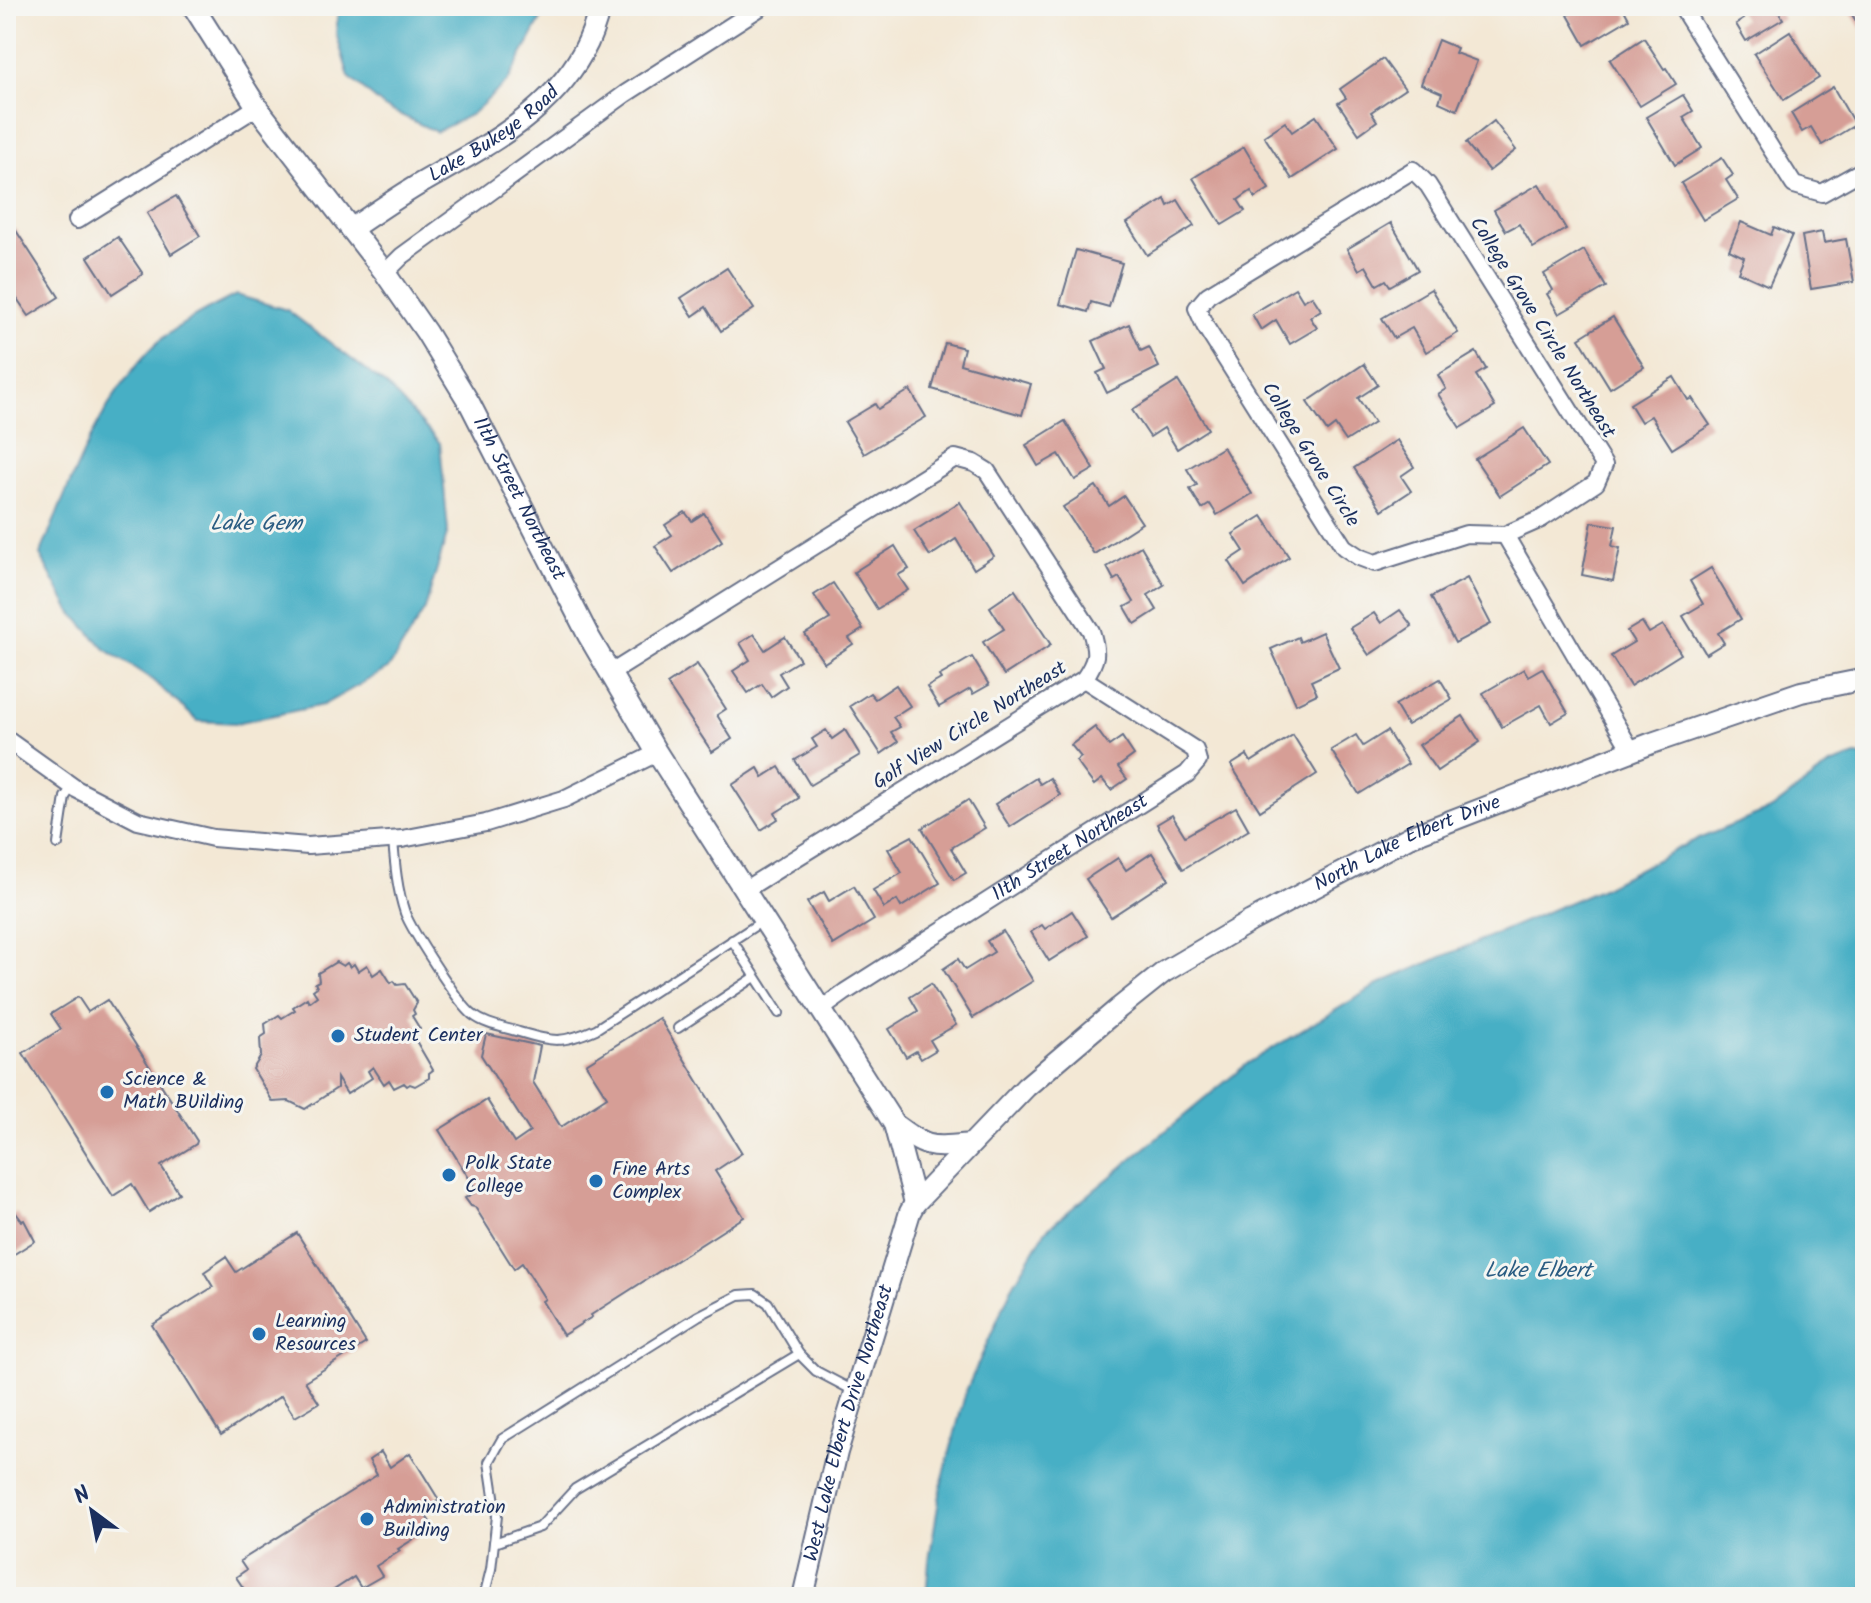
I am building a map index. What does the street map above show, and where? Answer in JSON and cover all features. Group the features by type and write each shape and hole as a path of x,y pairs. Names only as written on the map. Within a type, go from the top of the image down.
{"street":[{"name":"11th Street Northeast","path":"193,6 257,107 385,273 470,404 588,635 657,753 894,1124 915,1203"},
{"name":"Lake Bukeye Road","path":"351,229 525,120 568,76 584,52 600,6"},
{"path":"385,273 402,256 625,94 762,6"},
{"path":"1681,6 1794,185 1822,193 1865,169"},
{"path":"77,220 257,107"},
{"name":"College Grove Circle Northeast","path":"1263,261 1413,170 1428,185 1604,465 1596,483 1541,519 1505,535"},
{"name":"College Grove Circle","path":"1263,261 1208,295 1197,308 1205,326 1344,547 1375,563 1466,534 1505,535"},
{"name":"Golf View Circle Northeast","path":"611,673 955,458 974,463 987,471 1091,631 1096,647 1095,663 1084,679 746,889"},
{"path":"1505,535 1631,750"},
{"name":"11th Street Northeast","path":"820,1010 1187,774 1198,761 1195,750 1084,679"},
{"name":"North Lake Elbert Drive","path":"915,1203 1026,1087 1119,1008 1164,972 1251,921 1409,837 1631,750 1801,692 1865,679"},
{"path":"6,739 72,787 138,821 213,838 308,846 393,840 486,823 564,799 657,753"},
{"path":"894,1124 919,1143 936,1147 970,1144"},
{"name":"West Lake Elbert Drive Northeast","path":"803,1597 837,1452 915,1203"}],"lane":[{"path":"58,844 65,797 72,787"},
{"path":"393,840 398,889 406,917 469,1013 484,1022 551,1041 574,1039 599,1027 764,919"},
{"path":"732,940 779,1013"},
{"path":"678,1028 755,977"},
{"path":"484,1597 491,1569 497,1516 489,1462 502,1439 698,1316 739,1295 755,1294 768,1303 799,1354 816,1371 855,1392"},
{"path":"494,1543 540,1527 575,1489 799,1354"}],"water":[{"path":"339,6 548,6 508,81 472,114 436,132 384,107 349,77 336,33"},
{"name":"Lake Gem","path":"236,295 287,310 388,387 440,443 448,531 425,609 389,668 323,705 236,723 198,721 150,678 105,649 69,609 40,555 86,448 130,373 168,335"},
{"name":"Lake Elbert","path":"1865,756 1865,1597 926,1597 942,1482 966,1391 1011,1289 1046,1230 1248,1063 1381,983 1600,889 1691,842 1772,809 1830,765"}],"building":[{"path":"1583,6 1622,6 1629,19 1585,45 1568,15"},
{"path":"1736,6 1775,6 1783,19 1746,41 1736,24 1744,19"},
{"path":"1851,6 1865,6 1865,35 1851,13 1854,11"},
{"path":"1790,31 1819,78 1784,100 1754,54"},
{"path":"1644,38 1676,84 1640,106 1610,60"},
{"path":"1438,40 1457,48 1455,53 1477,61 1457,110 1439,102 1442,93 1421,84"},
{"path":"1383,59 1405,89 1371,112 1377,121 1359,134 1338,103 1346,98 1340,89"},
{"path":"1833,87 1855,125 1822,145 1811,127 1802,132 1791,113"},
{"path":"1683,95 1693,111 1683,117 1702,148 1675,165 1646,117"},
{"path":"1316,116 1338,149 1292,179 1264,136 1285,122 1292,132"},
{"path":"1494,121 1516,150 1489,171 1466,143"},
{"path":"1244,147 1269,189 1255,198 1251,191 1238,200 1245,211 1222,225 1193,178"},
{"path":"1722,158 1733,175 1726,180 1738,199 1703,220 1681,183"},
{"path":"1539,184 1566,229 1533,248 1519,224 1506,231 1494,210"},
{"path":"176,196 200,236 171,254 147,213"},
{"path":"1165,199 1168,206 1178,200 1194,226 1147,255 1127,223"},
{"path":"1741,222 1771,235 1774,227 1792,235 1769,286 1738,272 1744,257 1729,250"},
{"path":"1391,223 1418,270 1390,286 1386,280 1377,285 1366,266 1359,270 1347,249"},
{"path":"15,229 59,297 29,316 11,290 6,293 6,235"},
{"path":"1822,232 1824,243 1846,239 1854,282 1811,289 1802,236"},
{"path":"118,237 143,274 112,294 88,257"},
{"path":"1076,250 1122,263 1109,307 1091,302 1088,312 1060,304"},
{"path":"1584,250 1606,287 1559,314 1547,294 1553,290 1544,274"},
{"path":"727,268 754,309 721,331 706,307 693,316 681,298"},
{"path":"1295,288 1303,301 1312,296 1321,310 1310,317 1317,328 1290,344 1276,320 1261,330 1252,314"},
{"path":"1431,289 1458,333 1426,352 1412,328 1394,338 1382,318"},
{"path":"1613,317 1644,367 1610,388 1579,338"},
{"path":"1129,324 1141,351 1149,347 1159,367 1107,393 1097,373 1106,369 1093,341"},
{"path":"945,343 964,348 960,364 1031,384 1022,415 932,389"},
{"path":"1476,352 1486,369 1476,375 1495,407 1460,428 1438,394 1446,389 1438,375"},
{"path":"1364,364 1378,385 1358,398 1374,423 1346,441 1335,425 1327,431 1307,402"},
{"path":"1674,377 1688,400 1692,398 1710,425 1672,449 1651,416 1641,422 1630,404"},
{"path":"1178,381 1208,429 1177,449 1164,428 1150,437 1132,410"},
{"path":"910,390 926,417 864,454 845,422 875,404 878,409"},
{"path":"1065,421 1094,469 1075,480 1059,454 1038,466 1026,445"},
{"path":"1524,428 1548,465 1500,496 1475,459"},
{"path":"1397,440 1414,467 1401,476 1411,491 1382,510 1354,468"},
{"path":"1223,447 1252,494 1217,515 1210,504 1202,509 1190,489 1197,485 1187,469"},
{"path":"1096,486 1109,506 1124,496 1142,523 1094,554 1063,507"},
{"path":"960,502 994,556 974,569 956,539 930,556 914,531"},
{"path":"685,512 692,521 704,513 722,541 673,573 655,546 672,535 665,525"},
{"path":"1262,516 1289,557 1245,586 1229,561 1244,551 1233,534"},
{"path":"1592,522 1616,526 1612,546 1620,548 1613,581 1582,575"},
{"path":"895,546 909,569 898,575 908,590 877,609 854,572"},
{"path":"1141,546 1164,585 1148,595 1157,610 1135,624 1125,607 1134,602 1119,577 1114,580 1107,567"},
{"path":"1711,568 1741,619 1718,633 1724,643 1706,654 1683,616 1703,604 1690,581"},
{"path":"1467,578 1491,624 1455,643 1431,597"},
{"path":"833,583 863,629 849,638 853,644 824,663 805,634 830,619 814,595"},
{"path":"1015,590 1051,645 1004,675 983,642 1004,629 990,607"},
{"path":"1400,610 1412,626 1369,655 1350,628 1374,613 1381,623"},
{"path":"1642,622 1649,633 1663,625 1681,654 1630,686 1611,656 1634,642 1627,631"},
{"path":"1322,632 1339,668 1311,681 1317,694 1296,704 1271,649 1298,637 1300,642"},
{"path":"754,634 765,650 785,637 800,660 779,673 787,686 771,697 762,684 748,693 733,671 750,660 740,643"},
{"path":"972,657 989,685 973,694 970,689 939,707 927,687 941,679 939,676"},
{"path":"697,664 726,709 717,715 732,739 712,752 667,684"},
{"path":"1542,668 1568,713 1551,723 1541,705 1502,727 1483,693 1524,669 1528,676"},
{"path":"1440,679 1452,699 1407,725 1395,705"},
{"path":"896,685 910,706 893,717 900,727 891,732 898,742 881,754 850,706 870,693 875,699"},
{"path":"1463,716 1480,742 1437,771 1419,745"},
{"path":"1095,727 1109,746 1122,737 1134,755 1118,767 1127,779 1111,790 1102,779 1094,785 1076,761 1081,757 1071,745"},
{"path":"826,730 832,739 845,730 860,755 810,785 795,760 817,747 812,739"},
{"path":"1387,731 1408,764 1359,794 1331,750 1356,735 1363,746"},
{"path":"1293,735 1317,774 1260,811 1231,765 1247,755 1251,762"},
{"path":"779,767 799,798 775,813 778,819 761,830 732,785 758,768 763,777"},
{"path":"1036,778 1040,784 1050,778 1060,795 1010,827 995,804"},
{"path":"968,800 985,828 951,848 966,873 954,880 922,828"},
{"path":"1236,807 1249,830 1183,869 1157,824 1172,815 1185,836"},
{"path":"912,836 940,883 901,907 897,900 884,908 873,890 902,873 888,849"},
{"path":"1152,853 1169,879 1111,917 1086,879 1118,858 1126,870"},
{"path":"854,886 874,920 833,945 807,902 824,892 829,901"},
{"path":"1072,911 1088,936 1049,961 1031,932 1042,925 1045,929"},
{"path":"1003,931 1033,981 973,1018 943,969 958,959 965,970 994,952 987,941"},
{"name":"Student Center","path":"336,962 343,966 347,963 350,967 354,964 358,971 367,965 373,975 382,969 391,983 405,984 417,1003 412,1016 420,1029 412,1034 433,1070 429,1078 415,1086 404,1083 394,1088 389,1080 384,1084 373,1067 368,1071 372,1078 347,1094 337,1078 337,1088 305,1109 289,1101 273,1102 253,1069 261,1056 260,1038 266,1034 265,1024 295,1010 293,1007 307,998 309,1002 317,996 313,990 319,981 318,973"},
{"path":"931,984 956,1025 930,1040 936,1050 921,1059 916,1051 906,1057 889,1029 918,1011 910,997"},
{"name":"Science & Math BUilding","path":"78,997 88,1012 107,1000 197,1141 161,1166 179,1193 149,1212 132,1184 113,1196 23,1053 61,1029 51,1014"},
{"name":"Fine Arts Complex","path":"659,1018 742,1153 715,1171 744,1217 563,1335 522,1263 514,1269 475,1207 465,1198 477,1191 439,1130 487,1100 514,1143 530,1132 481,1055 486,1034 540,1046 533,1082 561,1127 607,1097 586,1064"},
{"path":"16,1213 24,1220 35,1241 8,1258 12,1265 6,1269 6,1219"},
{"name":"Learning Resources","path":"297,1233 366,1343 305,1381 319,1403 295,1417 281,1396 221,1435 152,1325 213,1287 204,1272 226,1257 236,1272"},
{"name":"Administration Building","path":"381,1452 390,1467 410,1453 439,1500 423,1511 433,1527 376,1566 382,1576 361,1588 354,1577 323,1597 243,1597 246,1592 236,1577 246,1570 240,1561 377,1475 369,1460"}],"place":[{"name":"Student Center","path":"338,1036"},
{"name":"Science & Math BUilding","path":"107,1092"},
{"name":"Polk State College","path":"449,1175"},
{"name":"Fine Arts Complex","path":"596,1181"},
{"name":"Learning Resources","path":"259,1334"},
{"name":"Administration Building","path":"367,1519"}]}
